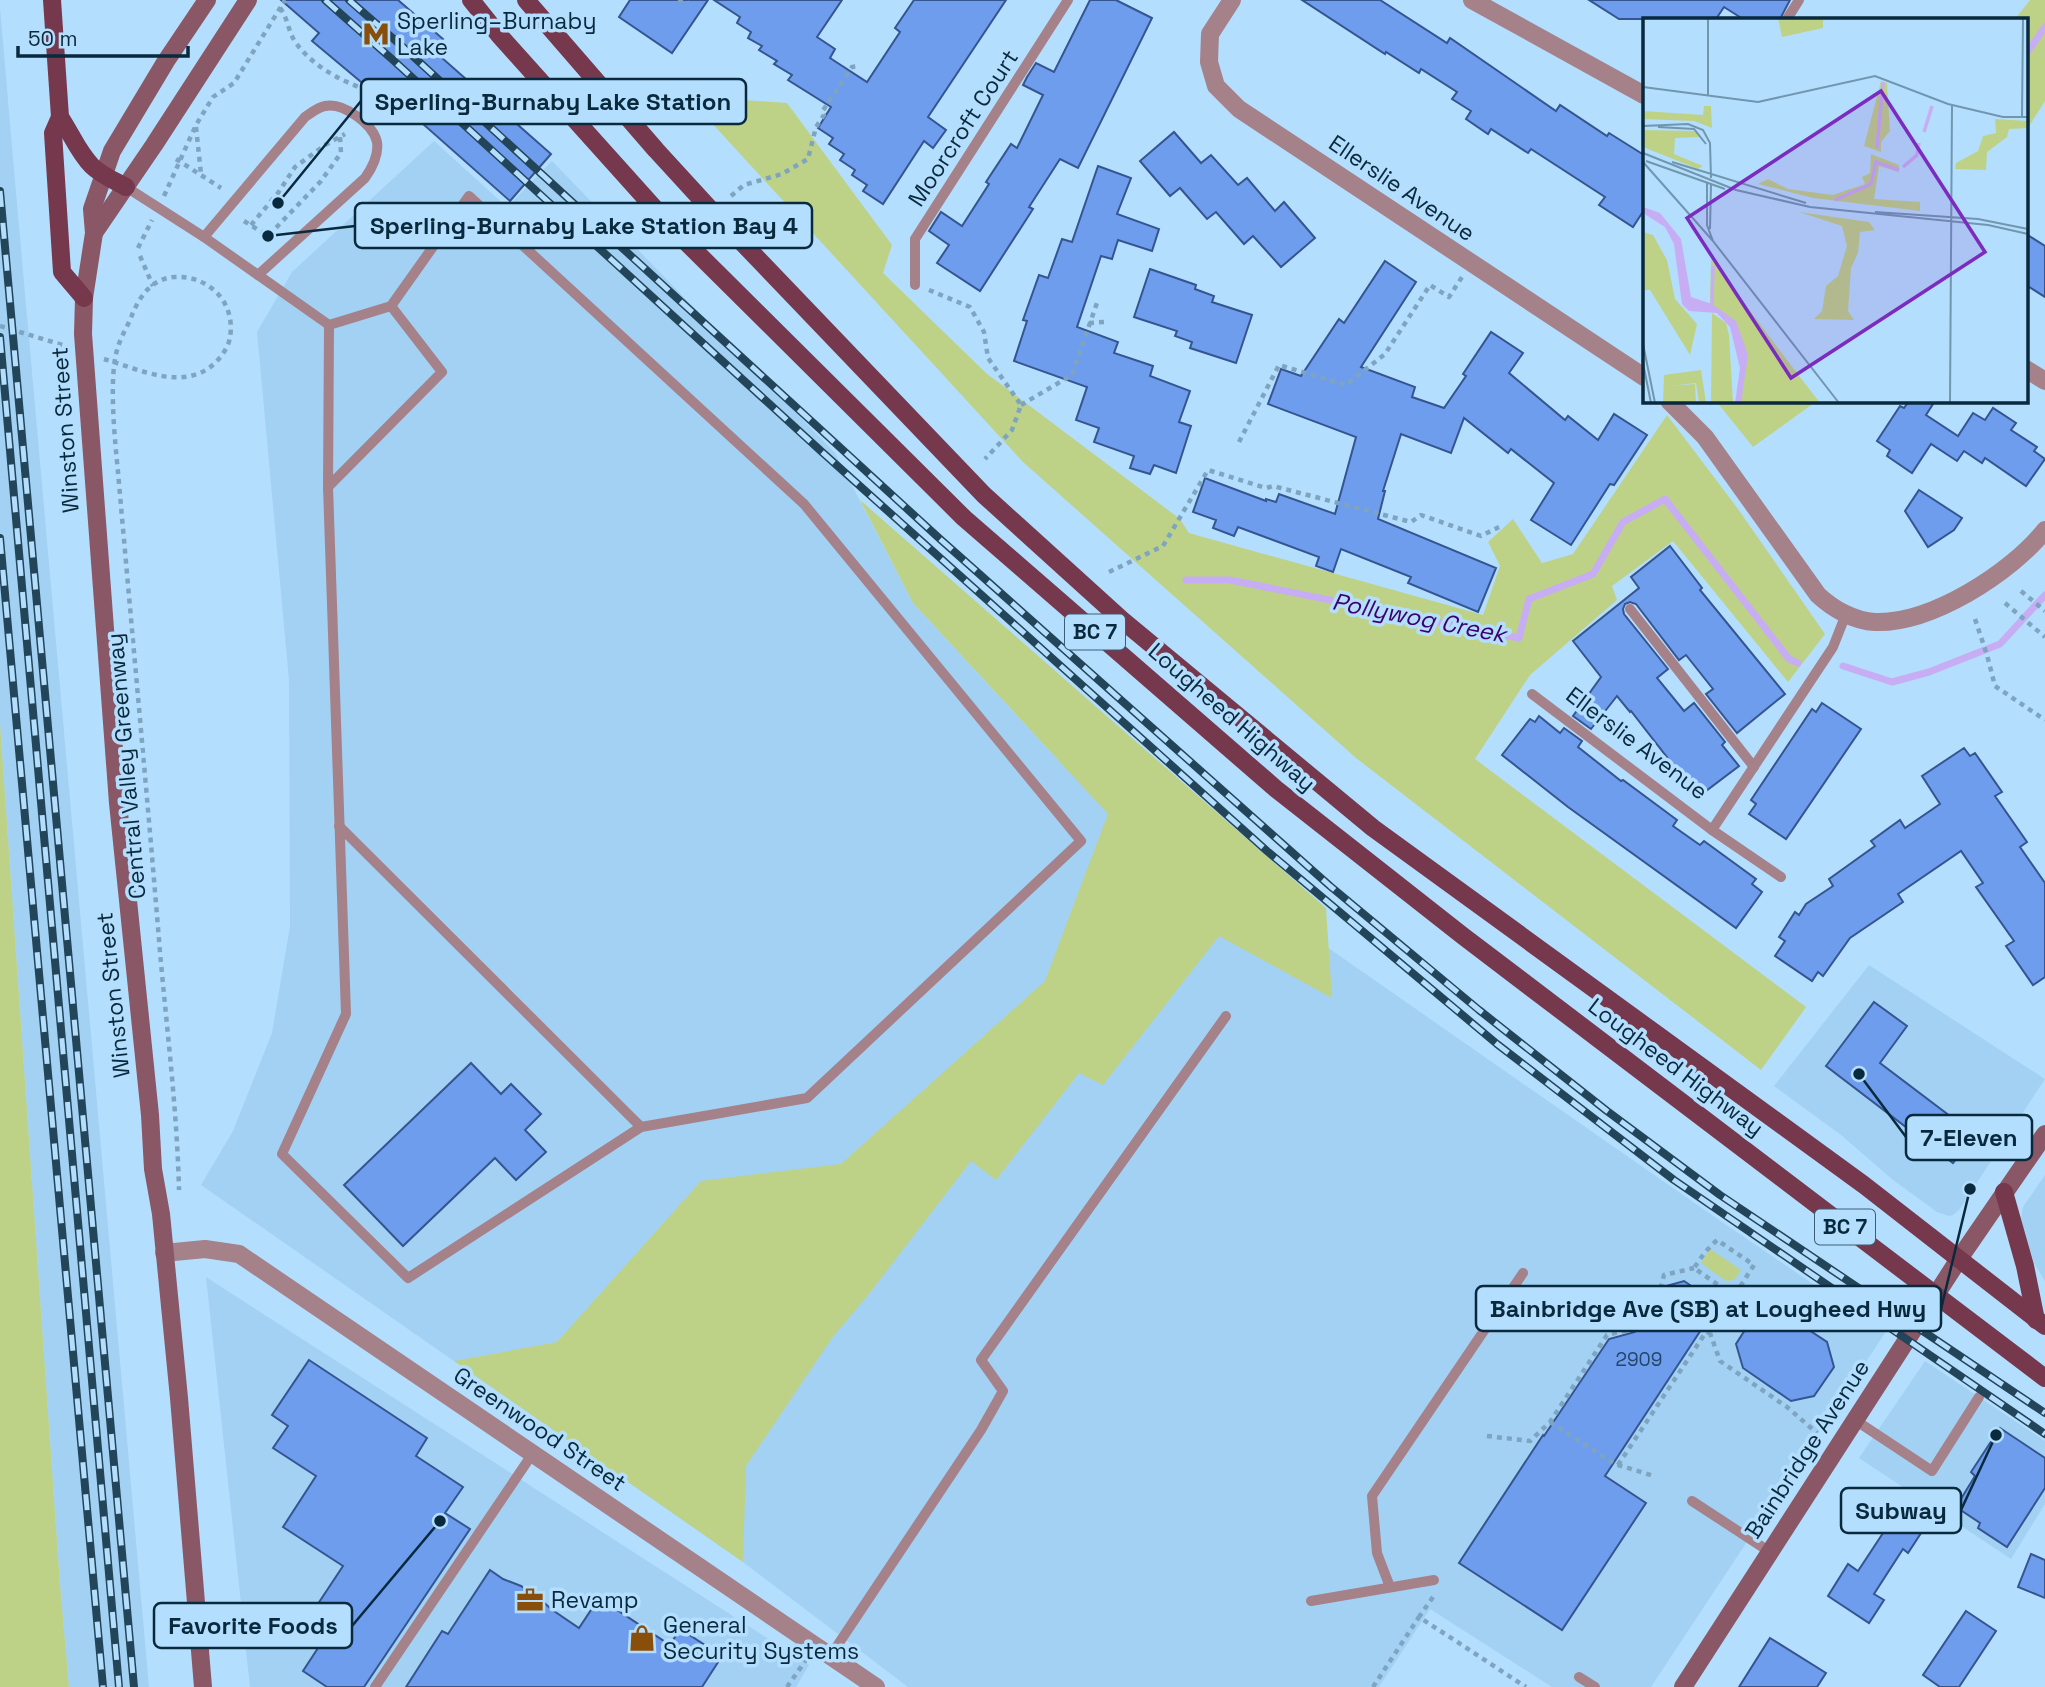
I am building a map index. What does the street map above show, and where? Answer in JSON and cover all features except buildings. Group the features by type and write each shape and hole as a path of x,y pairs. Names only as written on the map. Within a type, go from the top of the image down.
{"main road":[{"path":"52,0 60,117 53,133 62,272 84,298"},
{"path":"455,0 499,35"},
{"name":"Lougheed Highway","path":"471,0 499,35 675,231 964,518 1276,789 1474,944 2045,1378"},
{"name":"Lougheed Highway","path":"526,0 711,210 984,495 1122,620 1373,828 1755,1104 2041,1323"},
{"path":"60,117 93,168 126,187"},
{"path":"2004,1192 2041,1323"}],"street":[{"name":"Winston Street","path":"203,1687 179,1398 161,1214 153,1168 118,803 83,334 84,298 94,233 92,209 112,151 207,0"},
{"path":"94,233 248,0"},
{"path":"1472,0 1643,95"},
{"name":"Ellerslie Avenue","path":"1225,2 1210,33 1209,62 1216,86 1239,109 1643,376"},
{"path":"2028,370 2045,382"},
{"path":"1670,402 1705,437 1818,595 1828,605 1846,614 1872,622 1893,621 1930,611 1985,583 2016,559 2045,530"},
{"name":"Bainbridge Avenue","path":"1683,1687 1959,1259 2045,1134"},
{"name":"Greenwood Street","path":"164,1253 205,1249 239,1254 876,1687"}],"lane":[{"name":"Moorcroft Court","path":"915,285 915,239 1068,0"},
{"path":"1788,18 1799,0"},
{"path":"204,237 305,117 327,105 340,107 356,116 370,128 377,141 372,168 365,178 258,275"},
{"path":"126,187 204,237 329,325"},
{"path":"469,196 804,503 1081,841 807,1098 641,1127 408,1278 282,1154 345,1014 328,487 329,325 391,306 469,196"},
{"path":"328,487 442,372 391,306"},
{"path":"1630,610 1754,767"},
{"name":"Ellerslie Avenue","path":"1712,830 1833,647 1846,614"},
{"name":"Ellerslie Avenue","path":"1532,694 1712,830 1780,877"},
{"path":"339,826 641,1127"},
{"path":"824,1650 981,1430 1003,1391 981,1360 1226,1016"},
{"path":"1390,1587 1377,1553 1372,1496 1523,1273"},
{"path":"1855,1420 1931,1471 1979,1397"},
{"path":"375,1687 533,1453"},
{"path":"1692,1501 1770,1552"},
{"path":"1311,1601 1434,1580"},
{"path":"1579,1677 1595,1687"}],"path":[{"path":"174,174 177,160 213,97 234,83 285,0"},
{"path":"678,0 688,2"},
{"path":"280,8 296,42 311,58 344,81 373,92"},
{"path":"427,26 432,21"},
{"path":"731,195 744,186 782,174 808,159 816,127 824,115 822,112 852,67 860,66"},
{"path":"196,125 201,174"},
{"path":"244,221 268,236 321,181 341,153 343,135 295,167 278,193 251,225"},
{"path":"177,160 221,188"},
{"path":"140,256 153,286"},
{"path":"1239,442 1279,365 1346,384 1385,354 1430,285 1449,297 1462,276"},
{"name":"Central Valley Greenway","path":"92,355 158,375 173,378 199,374 219,360 228,344 231,335 229,313 222,298 210,286 183,277 159,282 139,299 117,349 113,382 117,459 178,1166"},
{"path":"915,285 970,307 984,332 988,358 1021,405"},
{"path":"985,459 1012,430 1021,405 1072,375 1098,300"},
{"path":"1089,323 1104,322"},
{"path":"0,326 66,346"},
{"path":"1109,572 1163,546 1208,470 1266,488 1273,485 1412,522 1421,515 1481,536 1499,527"},
{"path":"2021,591 2045,611"},
{"path":"2005,603 2045,637"},
{"path":"1975,620 1995,686 2045,720"},
{"path":"1487,1436 1530,1441 1549,1422 1606,1335 1632,1329 1661,1286 1664,1275 1693,1268 1717,1240 1754,1265 1710,1333"},
{"path":"1693,1268 1734,1296"},
{"path":"1618,1465 1706,1332 1710,1333"},
{"path":"1710,1333 1720,1361 1787,1407 1817,1433"},
{"path":"1549,1422 1618,1465 1654,1476"},
{"path":"1373,1687 1434,1595"},
{"path":"1419,1617 1526,1687"},
{"path":"787,1687 824,1650"}],"shaded area":[{"path":"0,8 149,1687 69,1687 0,723"},
{"path":"434,141 507,207 552,161 835,453 913,603 1057,759 1885,1333 1651,1687 1552,1687 1430,1609 1379,1687 908,1687 743,1562 201,1185 233,1131 272,1033 290,926 289,680 257,332 292,272"},
{"path":"1869,965 2045,1079 1959,1210 1953,1215 1937,1212 1893,1180 1841,1135 1774,1086"},
{"path":"2045,1175 2045,1281 2034,1263 2021,1219 2023,1207"},
{"path":"206,1277 809,1665 796,1687 250,1687"},
{"path":"1925,1361 2045,1441 2045,1504 2011,1559 1859,1458"}],"green space":[{"path":"2030,0 2045,0 2045,101 2028,128 2028,18 2016,18"},
{"path":"687,96 787,103 892,245 883,273 986,373 1180,519 1189,533 1483,615 1500,566 1488,542 1513,519 1542,563 1573,554 1667,415 1738,509 1825,634 1788,682 1673,541 1612,586 1617,600 1530,675 1475,759 1806,1007 1761,1070 1356,758 1023,462"},
{"path":"1717,402 1814,403 1753,447"},
{"path":"860,500 1326,908 1332,998 1219,936 1103,1085 1079,1073 996,1180 971,1161 832,1338 746,1466 743,1562 454,1361 557,1342 701,1181 841,1164 1045,981 1108,814 913,603"},
{"path":"0,723 60,1584 69,1687 0,1687"},
{"path":"1710,1249 1741,1270 1734,1280 1726,1281 1701,1263"}],"waterway":[{"path":"2028,51 2045,27"},
{"name":"Pollywog Creek","path":"1186,580 1230,580 1519,638 1529,599 1593,574 1623,522 1665,499 1789,659 1798,663"},
{"name":"Pollywog Creek","path":"1843,666 1892,682 1929,672 2000,644 2045,595"}],"railway":[{"path":"325,0 822,452 1267,851 1497,1044 1674,1180 2045,1434"},
{"path":"349,0 940,539 1330,886 1479,1010 1607,1111 1720,1195 2045,1413"},
{"path":"0,191 134,1687"},
{"path":"0,337 119,1687"},
{"path":"0,538 103,1687"}],"place":[{"name":"Sperling–Burnaby Lake","path":"376,34"},
{"name":"Sperling-Burnaby Lake Station","path":"278,203"},
{"name":"Sperling-Burnaby Lake Station Bay 4","path":"268,236"},
{"name":"7-Eleven","path":"1859,1074"},
{"name":"Bainbridge Ave (SB) at Lougheed Hwy","path":"1970,1189"},
{"name":"Subway","path":"1996,1435"},
{"name":"Favorite Foods","path":"440,1521"},
{"name":"Revamp","path":"530,1600"},
{"name":"General Security Systems","path":"642,1638"}]}
